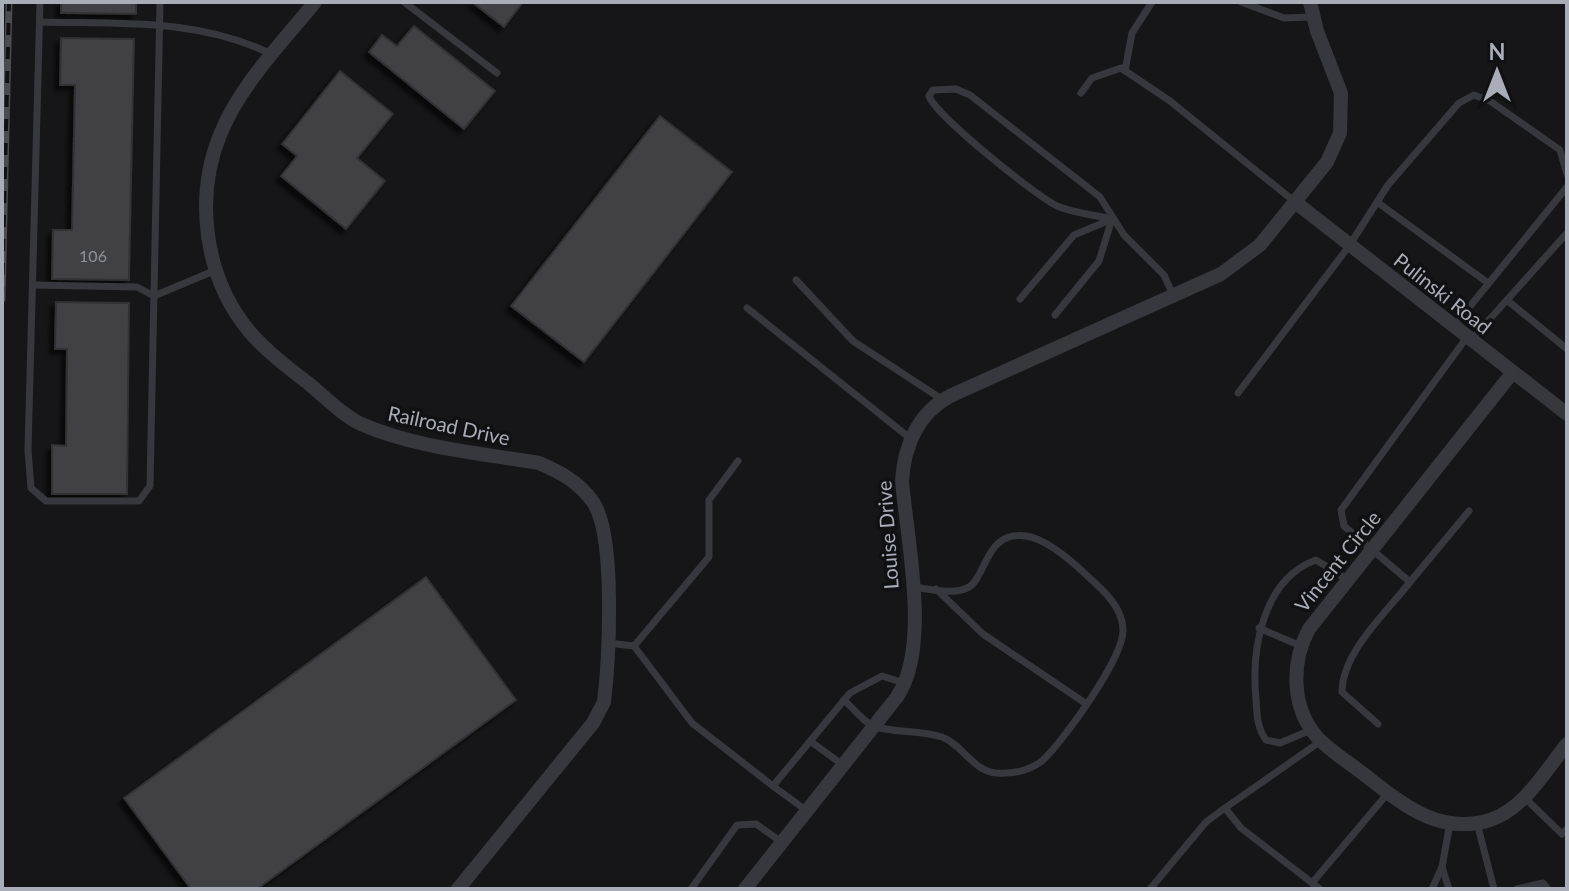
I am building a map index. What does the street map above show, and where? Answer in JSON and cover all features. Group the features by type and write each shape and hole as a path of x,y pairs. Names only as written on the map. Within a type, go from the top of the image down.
{"street":[{"name":"Railroad Drive","path":"315,2 234,107 214,151 205,207 216,270 232,306 266,350 357,422 403,439 539,463 574,482 593,503 606,538 604,702 593,723 458,889"},
{"name":"Louise Drive","path":"745,889 906,683 915,643 902,481 911,439 918,425 943,400 1221,274 1245,259 1295,202 1337,144 1343,109 1337,78 1311,9"},
{"name":"Pulinski Road","path":"1295,202 1567,414"},
{"name":"Vincent Circle","path":"1316,735 1301,708 1296,679 1302,646 1309,629 1513,372"},
{"path":"1316,735 1388,793 1428,819 1450,823 1477,823 1504,814 1524,797 1565,750"}],"lane":[{"path":"40,2 28,450 31,488 46,501 139,501 150,486 160,2"},
{"path":"404,2 497,73"},
{"path":"1125,71 1132,33 1152,2"},
{"path":"1241,2 1284,18 1311,9"},
{"path":"40,22 160,23 246,42 273,55"},
{"path":"1081,93 1092,78 1121,68 1170,101 1295,202"},
{"path":"1112,219 1056,206 940,115 929,96 933,90 956,89 970,95 1100,197 1112,219 1164,275 1173,295"},
{"path":"1238,393 1349,246 1377,202 1459,103 1474,95 1490,101 1560,150 1567,174"},
{"path":"1454,326 1567,187"},
{"path":"1377,202 1488,283"},
{"path":"1020,299 1074,235 1112,219"},
{"path":"1055,315 1099,261 1112,219"},
{"path":"1410,582 1344,526 1341,510 1469,338 1508,301 1567,233"},
{"path":"154,296 216,270"},
{"path":"796,280 853,341 943,400"},
{"path":"33,285 137,287 154,296"},
{"path":"1508,301 1567,349"},
{"path":"747,308 911,439"},
{"path":"634,646 709,557 709,500 738,461"},
{"path":"1378,724 1342,692 1342,680 1357,651 1469,511"},
{"path":"844,700 873,727 944,738 981,768 995,773 1024,771 1041,762 1054,748 1107,676 1124,630 1116,605 1076,565 1046,544 1028,536 1013,536 996,545 981,564 973,585 956,591 911,587"},
{"path":"1316,735 1280,743 1266,740 1259,731 1254,678 1259,628 1269,604 1301,565 1316,560 1348,580"},
{"path":"936,589 983,634 1085,703"},
{"path":"1259,628 1302,646"},
{"path":"607,643 634,646 692,723 807,811"},
{"path":"773,786 844,700 866,682 882,676 906,683"},
{"path":"1150,889 1206,822 1316,735"},
{"path":"810,741 843,765"},
{"path":"1312,883 1388,793"},
{"path":"1524,797 1565,835"},
{"path":"1225,808 1241,828 1320,889"},
{"path":"1432,889 1442,867 1450,823"},
{"path":"1477,823 1494,889"},
{"path":"691,889 737,825 756,824 783,843"},
{"path":"1442,867 1449,889"},
{"path":"1517,889 1543,883 1548,889"}],"building":[{"path":"61,2 136,2 136,14 61,13"},
{"path":"472,2 523,2 504,27"},
{"path":"414,26 495,91 464,129 369,52 382,35 397,46"},
{"path":"61,38 134,39 129,280 52,279 53,230 72,230 75,85 60,85"},
{"path":"340,71 393,114 357,158 385,181 346,229 281,176 297,156 282,144"},
{"path":"660,116 732,172 584,362 511,306"},
{"path":"56,302 129,303 127,494 52,494 52,445 66,446 67,349 55,349"},
{"path":"426,577 516,700 257,889 191,889 124,798"}],"railway":[{"path":"2,299 9,2"}]}
